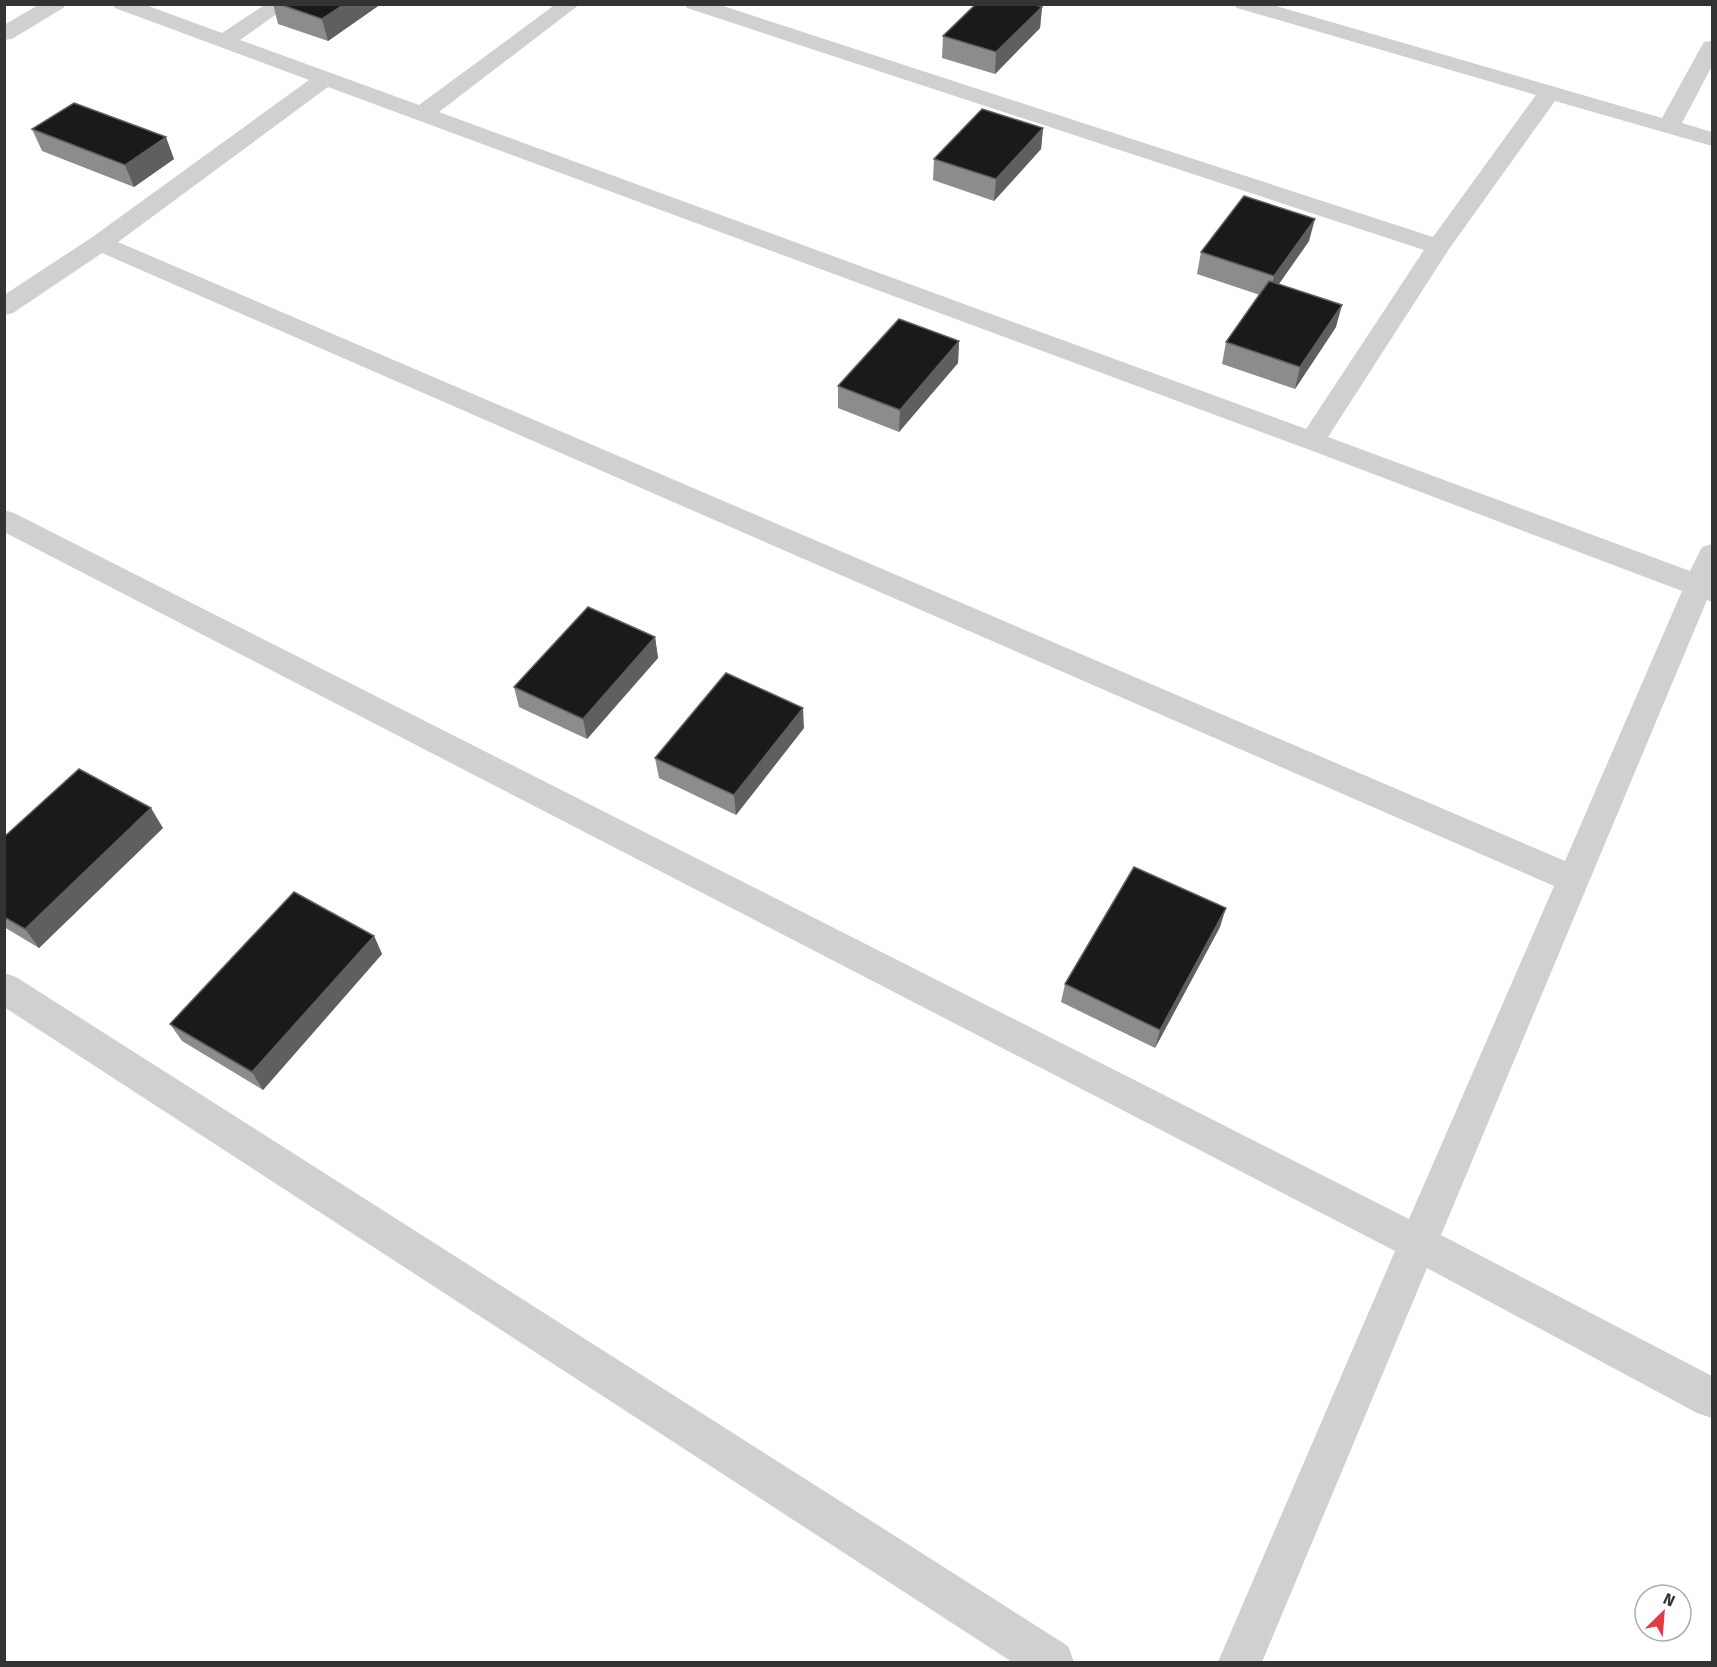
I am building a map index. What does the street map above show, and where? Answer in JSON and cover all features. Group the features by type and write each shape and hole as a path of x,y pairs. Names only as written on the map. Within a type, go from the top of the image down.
{"street":[{"path":"4,34 56,4"},
{"path":"122,4 1312,441 1708,577 1573,879 1240,1662"},
{"path":"223,42 281,4"},
{"path":"422,114 570,4"},
{"path":"694,4 1438,247"},
{"path":"1244,4 1713,139"},
{"path":"1669,126 1713,47"},
{"path":"4,307 100,243 325,79"},
{"path":"1312,441 1438,247 1550,92"},
{"path":"100,243 1573,879"},
{"path":"4,520 1418,1243 1713,1398"},
{"path":"4,988 1052,1662"}],"building":[{"path":"279,4 345,4 322,19"},
{"path":"976,4 1033,4 1042,7 996,52 943,36"},
{"path":"74,103 166,137 125,165 32,129"},
{"path":"982,109 1043,128 996,179 934,159"},
{"path":"1244,196 1315,219 1274,276 1201,252"},
{"path":"1269,281 1342,305 1300,367 1226,342"},
{"path":"899,319 959,341 900,410 838,386"},
{"path":"588,607 655,637 583,719 514,687"},
{"path":"726,673 803,708 734,795 655,758"},
{"path":"79,769 151,808 25,929 4,917 4,837"},
{"path":"1134,867 1226,908 1160,1030 1065,984"},
{"path":"294,892 374,936 252,1072 170,1024"}]}
